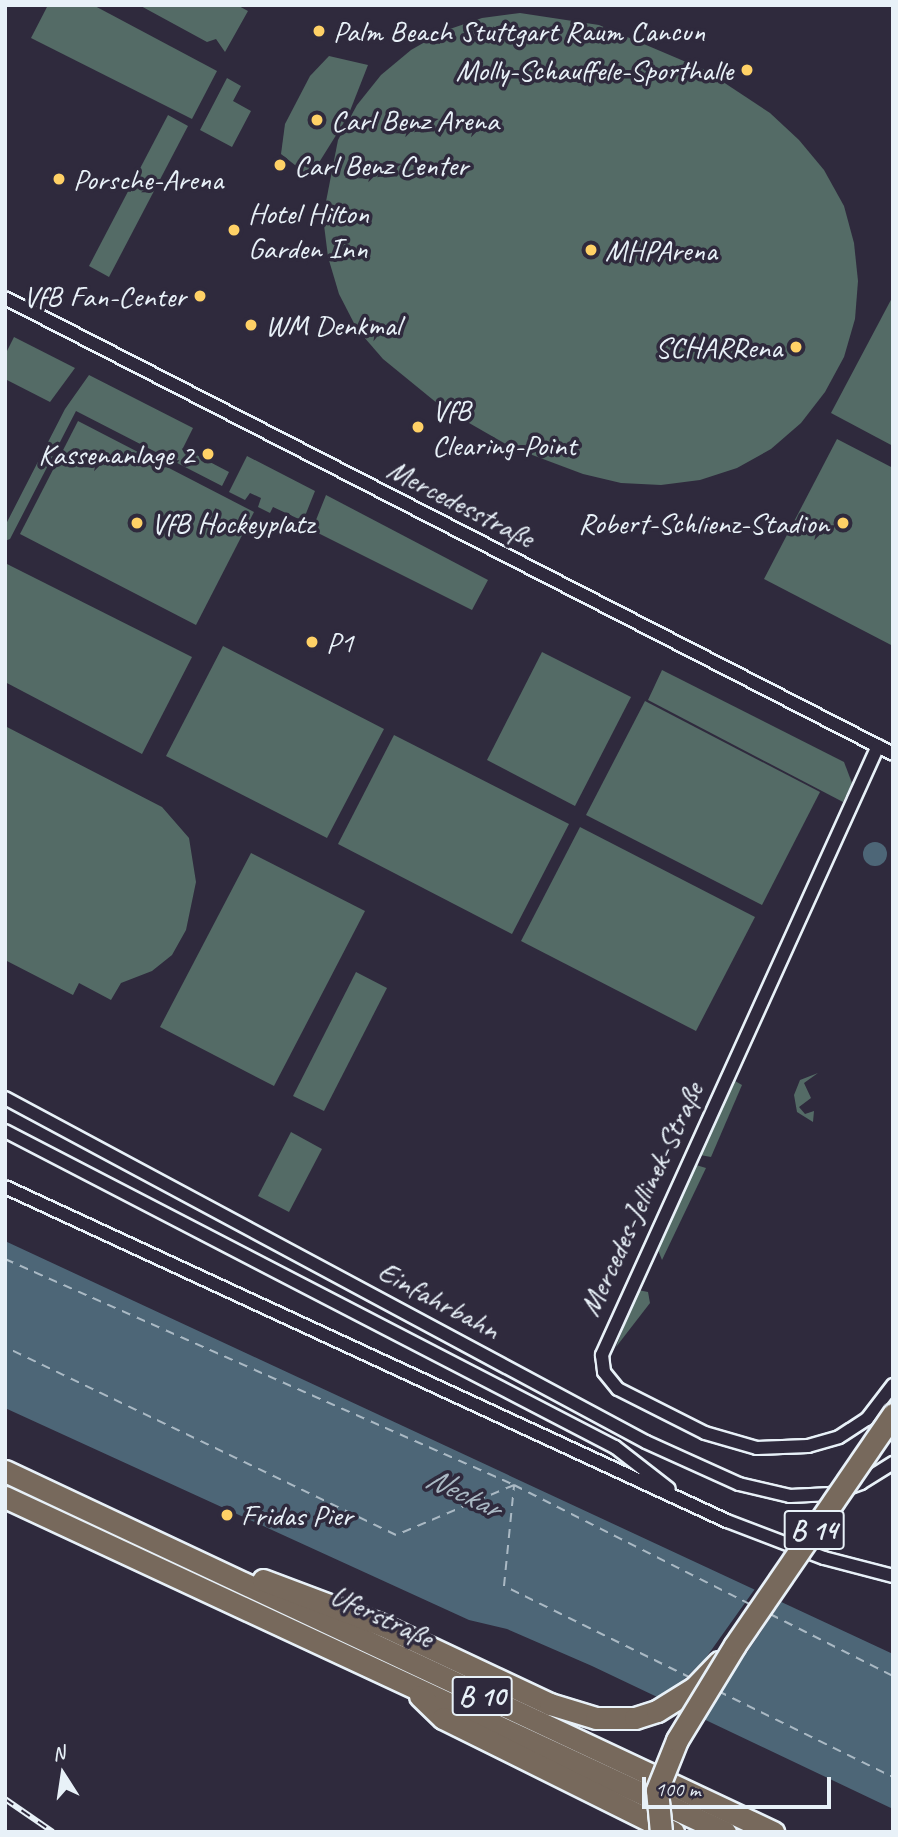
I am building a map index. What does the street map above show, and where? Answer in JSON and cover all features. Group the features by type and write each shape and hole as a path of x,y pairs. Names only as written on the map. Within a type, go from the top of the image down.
{"highway":[{"name":"B 14","path":"192,1559 359,1616 550,1704 596,1718 626,1719 657,1711 694,1688 735,1645 893,1414"},
{"name":"Uferstraße","path":"5,1471 773,1832"},
{"name":"Uferstraße","path":"5,1497 726,1832"},
{"path":"661,1832 657,1790 665,1764 735,1645"},
{"path":"406,1683 443,1718 673,1832"}],"street":[{"name":"Mercedesstraße","path":"5,298 893,754"},
{"name":"Mercedes-Jellinek-Straße","path":"878,746 608,1335 602,1363 612,1384 625,1393 705,1433 757,1448 798,1448 839,1437 867,1419 893,1385"},
{"name":"Einfahrbahn","path":"5,1097 695,1465 754,1489 790,1496 831,1494 886,1473 893,1465"},
{"name":"Einfahrbahn","path":"5,1131 615,1447 685,1502"},
{"name":"Einfahrbahn","path":"5,1187 685,1502 824,1558 893,1576"}],"green space":[{"path":"48,5 93,5 217,71 192,119 31,38"},
{"path":"139,5 237,5 248,11 225,52 216,39 207,42"},
{"name":"MHPArena","path":"520,13 599,25 705,70 770,113 799,140 824,170 844,206 854,243 858,281 855,319 844,357 825,392 801,423 771,449 737,468 700,480 661,485 621,483 583,474 511,447 443,408 383,359 357,329 339,294 328,257 323,217 338,140 357,105 381,75 411,50 444,31 482,18"},
{"name":"Carl Benz Arena","path":"329,56 368,65 348,116 310,177 281,154 285,124 310,76"},
{"path":"227,78 241,86 233,101 251,111 232,147 200,130"},
{"path":"168,115 188,126 109,277 89,266"},
{"path":"893,296 893,446 831,413"},
{"path":"14,337 75,368 50,402 5,379 5,355"},
{"path":"89,375 193,428 183,448 229,472 222,486 76,411 10,539 5,541 5,526 65,409"},
{"name":"VfB Hockeyplatz","path":"78,421 254,512 196,625 20,534"},
{"name":"Robert-Schlienz-Stadion","path":"837,439 893,468 893,646 764,579"},
{"path":"247,456 315,491 303,521 273,507 270,513 258,507 261,498 250,493 245,500 229,492"},
{"path":"326,495 488,580 472,610 312,530"},
{"path":"5,563 192,657 142,754 5,682"},
{"path":"223,646 384,729 327,838 166,756"},
{"path":"542,652 631,697 575,806 487,760"},
{"path":"662,670 844,762 852,783 843,802 648,700"},
{"path":"645,701 820,792 762,905 586,815"},
{"path":"5,726 162,807 189,838 196,882 186,930 172,955 152,971 121,983 111,1000 79,983 73,995 5,960"},
{"path":"394,735 569,824 512,934 338,844"},
{"path":"580,827 755,917 696,1031 521,941"},
{"path":"251,853 365,911 274,1086 160,1027"},
{"path":"356,972 387,988 324,1111 293,1096"},
{"path":"818,1073 804,1083 811,1098 799,1107 805,1114 814,1111 813,1122 797,1112 794,1095 800,1080"},
{"path":"735,1081 742,1085 711,1157 700,1155"},
{"path":"291,1132 322,1149 289,1212 258,1196"},
{"path":"696,1165 706,1168 662,1260 658,1250"},
{"path":"638,1290 648,1292 650,1303 616,1347"}],"water":[{"path":"875,842 884,845 887,854 884,863 875,866 866,863 863,854 866,845"},
{"name":"Neckar","path":"5,1241 893,1654 893,1809 592,1666 507,1629 469,1620 5,1408"}],"pier":[{"path":"757,1586 784,1598 701,1720 655,1699 678,1685 705,1659"}],"ferry route":[{"path":"5,1259 514,1485 396,1535 5,1347"},
{"path":"691,1678 504,1586 514,1485 752,1605"},
{"path":"770,1614 893,1676"},
{"path":"718,1691 893,1777"}],"railway":[{"path":"5,1799 53,1832"}],"place":[{"name":"Palm Beach Stuttgart Raum Cancun","path":"319,31"},
{"name":"Molly-Schauffele-Sporthalle","path":"747,70"},
{"name":"Carl Benz Arena","path":"317,120"},
{"name":"Carl Benz Center","path":"280,165"},
{"name":"Porsche-Arena","path":"59,179"},
{"name":"Hotel Hilton Garden Inn","path":"234,230"},
{"name":"MHPArena","path":"591,250"},
{"name":"VfB Fan-Center","path":"200,296"},
{"name":"WM Denkmal","path":"251,325"},
{"name":"SCHARRena","path":"796,347"},
{"name":"VfB Clearing-Point","path":"418,427"},
{"name":"Kassenanlage 2","path":"208,454"},
{"name":"VfB Hockeyplatz","path":"137,523"},
{"name":"Robert-Schlienz-Stadion","path":"843,523"},
{"name":"P1","path":"312,642"},
{"name":"Fridas Pier","path":"227,1515"}]}
